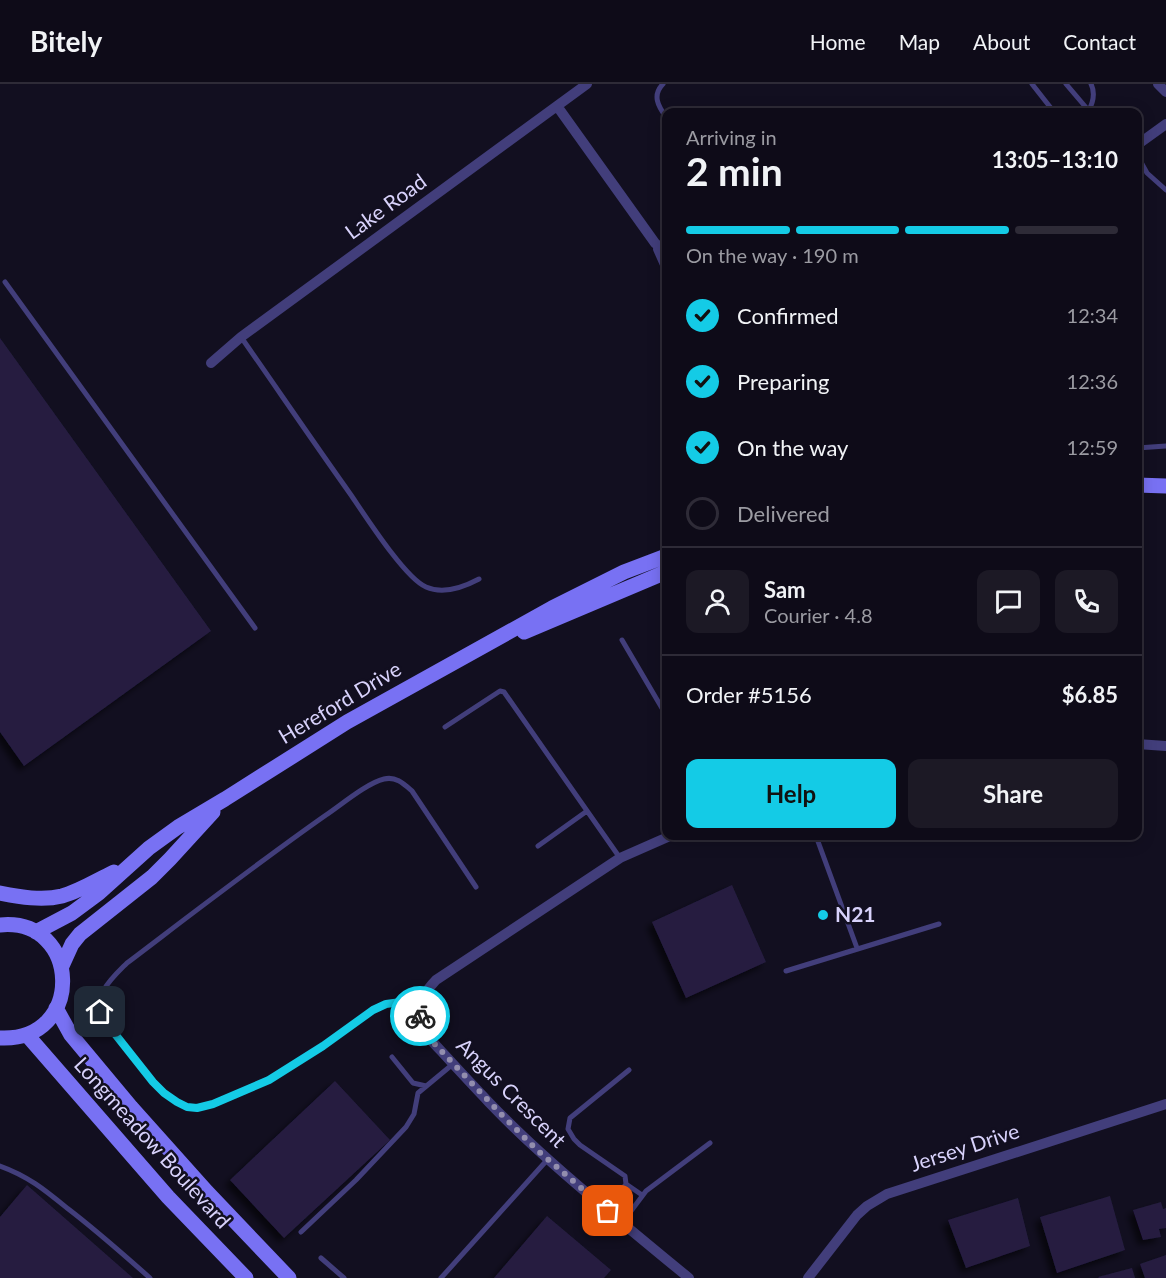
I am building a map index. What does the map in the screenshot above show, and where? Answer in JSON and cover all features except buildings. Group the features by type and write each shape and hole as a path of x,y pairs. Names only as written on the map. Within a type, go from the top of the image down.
{"street":[{"name":"Lake Road","path":"211,363 241,337 587,84"},
{"path":"1158,84 1166,92"},
{"path":"557,106 662,250"},
{"path":"1142,141 1166,124"},
{"path":"655,243 662,258"},
{"path":"1142,485 1166,486"},
{"path":"1142,495 1166,495"},
{"name":"Hereford Drive","path":"36,932 72,913 99,893 149,848 178,827 347,722 552,608 624,572 662,558"},
{"name":"Hereford Drive","path":"479,649 550,622 662,574"},
{"path":"1142,744 1166,746"},
{"name":"Hereford Drive","path":"62,966 72,944 80,934 171,860 225,799"},
{"path":"420,1005 422,997 436,980 620,858 662,840"},
{"path":"0,892 37,898 61,896 131,863"},
{"path":"0,1038 27,1035 45,1023 56,1008 63,988 62,966 48,941 24,926 3,922"},
{"name":"Angus Crescent","path":"420,1005 424,1029 430,1039 501,1114 548,1159 689,1278"},
{"name":"Longmeadow Boulevard","path":"56,1008 70,1035 131,1107 207,1192 290,1278"},
{"name":"Longmeadow Boulevard","path":"27,1035 168,1197 246,1278"},
{"name":"Jersey Drive","path":"808,1278 857,1215 878,1198 1166,1104"}],"lane":[{"path":"662,112 656,99 658,89 663,84"},
{"path":"1032,84 1051,108"},
{"path":"1066,84 1085,108"},
{"path":"1090,108 1094,100 1091,84"},
{"path":"1142,164 1147,173 1166,190"},
{"path":"5,282 255,628"},
{"path":"241,337 367,518 414,579 426,587 439,590 466,585 479,579"},
{"path":"1142,448 1166,446"},
{"path":"622,640 662,708"},
{"path":"444,727 500,691 504,692 620,858"},
{"path":"420,1005 401,1002 386,1004 373,1010 323,1046 269,1080 213,1104 197,1108 187,1107 177,1102 153,1082 104,1020 99,1005 106,985 128,963 294,837 375,782 386,778 395,778 412,791 476,887"},
{"path":"538,846 587,811"},
{"path":"817,840 857,948"},
{"path":"786,970 939,924"},
{"path":"392,1058 413,1083 426,1086"},
{"path":"301,1232 356,1180 406,1127 414,1114 418,1093 453,1064"},
{"path":"608,1211 626,1184 625,1176 574,1140 568,1130 570,1118 629,1070"},
{"path":"622,1223 642,1196 710,1143"},
{"path":"441,1278 548,1159"},
{"path":"0,1166 34,1182 150,1278"},
{"path":"626,1184 642,1196"},
{"path":"321,1258 344,1278"}],"way so far":[{"path":"420,1016 430,1039 501,1114 537,1150 608,1211"}],"place":[{"name":"N21","path":"823,915"}],"route":[{"path":"100,1012 104,1020 164,1093 187,1107 197,1108 213,1104 269,1080 323,1046 373,1010 386,1004 401,1002 420,1005 420,1016"}]}
